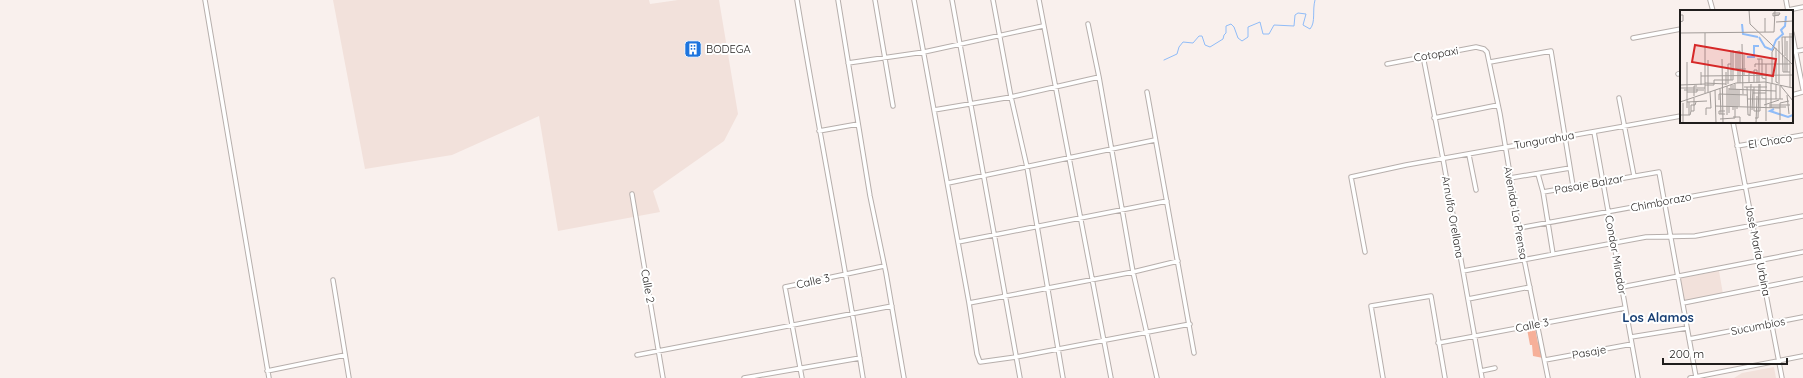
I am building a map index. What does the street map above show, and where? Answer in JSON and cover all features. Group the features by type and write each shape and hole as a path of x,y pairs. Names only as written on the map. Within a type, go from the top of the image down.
{"street":[{"path":"205,0 269,378"},
{"path":"798,0 819,131 853,315 863,378"},
{"path":"838,0 870,196 892,306 904,378"},
{"path":"875,0 893,106"},
{"path":"914,0 948,183 977,354 980,362 1016,357 1190,324"},
{"path":"952,0 1020,378"},
{"path":"993,0 1011,97 1027,166 1036,227 1063,378"},
{"path":"1039,0 1111,378"},
{"path":"1710,0 1713,10"},
{"path":"1786,0 1788,10 1803,7"},
{"path":"1088,24 1099,77 1133,272 1148,332 1157,378"},
{"path":"848,63 924,52 999,34 1043,26"},
{"path":"1633,38 1680,29"},
{"name":"Cotopaxi","path":"1387,64 1476,47 1484,49"},
{"name":"Avenida La Prensa","path":"1484,49 1487,52 1490,62 1524,260 1548,378"},
{"path":"1803,50 1794,52 1803,89"},
{"path":"1490,62 1551,51 1573,186"},
{"name":"Arnulfo Orellana","path":"1423,56 1482,378"},
{"path":"934,110 1011,97 1099,77"},
{"path":"1147,92 1190,324 1194,353"},
{"path":"1793,95 1803,92"},
{"path":"1619,98 1626,126 1634,176"},
{"path":"1434,118 1498,106"},
{"name":"Tungurahua","path":"1365,252 1351,177 1406,165 1680,116"},
{"name":"José María Urbina","path":"1733,123 1782,378"},
{"path":"819,131 858,124"},
{"name":"Condor Mirador","path":"1594,132 1638,378"},
{"name":"El Chaco","path":"1738,146 1803,135"},
{"path":"948,183 1155,140"},
{"path":"1468,155 1476,190"},
{"path":"1510,178 1570,168"},
{"name":"Pasaje Balzar","path":"1543,192 1659,172 1665,202"},
{"path":"1538,174 1543,192 1553,254"},
{"name":"Chimborazo","path":"1519,228 1803,176"},
{"name":"Calle 2","path":"632,194 663,378"},
{"path":"958,242 1167,201"},
{"path":"1665,202 1696,377"},
{"path":"1463,271 1646,237 1671,235 1695,236 1803,216"},
{"path":"1622,286 1803,252"},
{"path":"969,303 1133,272 1178,261"},
{"name":"Calle 3","path":"802,378 785,287 884,266"},
{"path":"1682,303 1803,279"},
{"path":"333,280 349,378"},
{"path":"1468,299 1530,288"},
{"path":"1383,378 1370,306 1431,296 1445,378"},
{"path":"637,355 792,325 853,315 892,306"},
{"name":"Calle 3","path":"1438,343 1625,308"},
{"name":"Sucumbios","path":"1689,339 1803,317"},
{"path":"1631,337 1687,328"},
{"name":"Pasaje","path":"1545,360 1632,344"},
{"path":"268,371 346,355"},
{"path":"1690,378 1803,356"},
{"path":"744,378 860,358"},
{"path":"1481,371 1495,368"}],"shaded area":[{"path":"333,0 649,0 650,4 678,0 719,0 738,114 724,141 653,191 660,212 558,231 539,116 452,155 365,169"},
{"path":"1719,271 1723,294 1684,301 1680,278"},
{"path":"1535,328 1543,358 1533,356 1532,345 1530,345 1527,329"},
{"path":"1774,367 1776,378 1734,378 1742,373"}],"waterway":[{"path":"1164,60 1177,54 1179,47 1183,42 1193,43 1199,36 1202,36 1205,45 1210,47 1223,39 1226,33 1226,26 1231,24 1234,27 1238,38 1242,41 1248,37 1248,27 1260,22 1263,34 1269,34 1274,25 1294,26 1295,15 1298,13 1306,14 1303,25 1310,29 1313,23 1315,0"}],"place":[{"name":"BODEGA","path":"693,49"}],"district":[{"name":"Los Alamos","path":"1658,317"}]}
